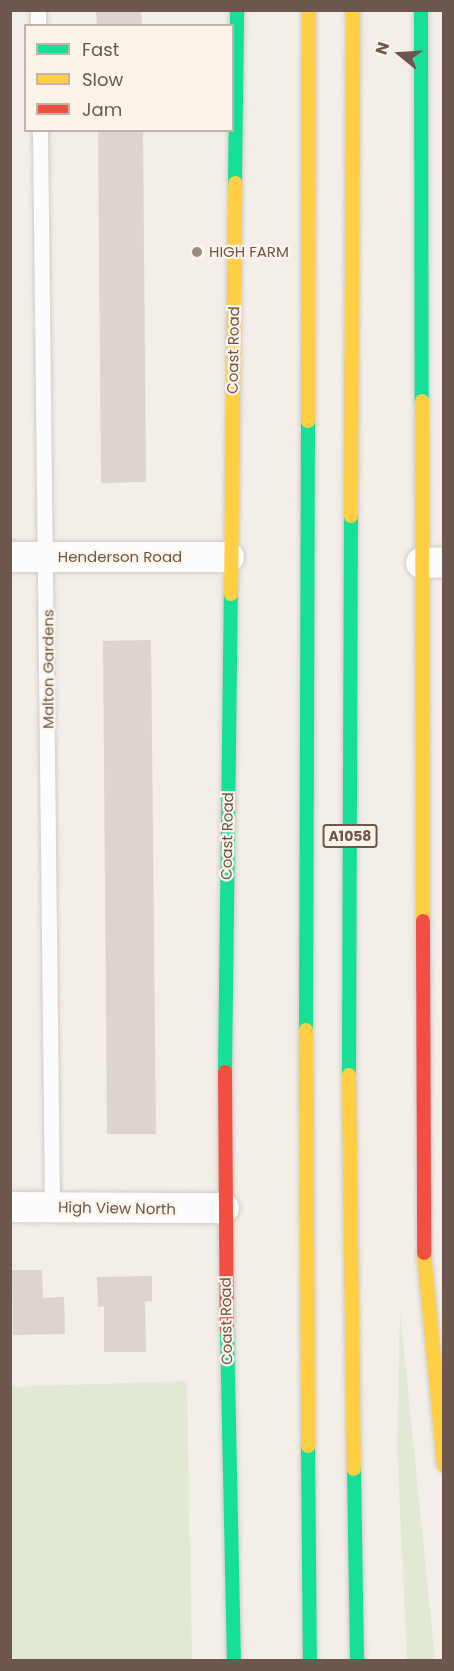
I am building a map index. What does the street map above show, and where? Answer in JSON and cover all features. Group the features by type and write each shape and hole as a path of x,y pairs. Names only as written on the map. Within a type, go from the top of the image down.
{"main road":[{"name":"Coast Road","path":"234,1660 224,1208 229,557 237,10"},
{"name":"A1058","path":"309,10 305,1191 310,1660"},
{"name":"A1058","path":"353,10 349,1175 357,1660"},
{"path":"422,10 432,562 433,1210 425,1278 444,1465"}],"street":[{"name":"Henderson Road","path":"10,557 229,557"},
{"name":"High View North","path":"10,1207 224,1208"}],"lane":[{"name":"Malton Gardens","path":"40,132 47,557 52,1207"}],"green space":[{"path":"400,1312 435,1660 407,1660 397,1445"},
{"path":"187,1381 192,1660 11,1660 11,1387"}],"building":[{"path":"96,10 141,10 142,24 97,24"},
{"path":"98,132 143,132 146,482 101,483"},
{"path":"151,640 156,1134 107,1134 103,641"},
{"path":"12,1270 42,1270 43,1298 64,1297 65,1334 13,1335"},
{"path":"152,1276 152,1301 145,1302 146,1352 104,1352 104,1306 98,1307 97,1277"}],"traffic: fast":[{"path":"235,183 237,10"},
{"path":"421,10 422,401"},
{"path":"306,1030 308,421"},
{"path":"349,1075 351,516"},
{"path":"225,1072 231,594"},
{"path":"227,1329 234,1660"},
{"path":"308,1446 310,1660"},
{"path":"354,1469 357,1660"}],"traffic: slow":[{"path":"308,421 309,10"},
{"path":"351,516 353,10"},
{"path":"231,594 235,183"},
{"path":"422,401 423,921"},
{"path":"306,1030 308,1446"},
{"path":"349,1075 354,1469"},
{"path":"424,1253 444,1465"}],"traffic: jam":[{"path":"423,921 424,1253"},
{"path":"225,1072 227,1329"}],"place":[{"name":"HIGH FARM","path":"197,252"}]}
